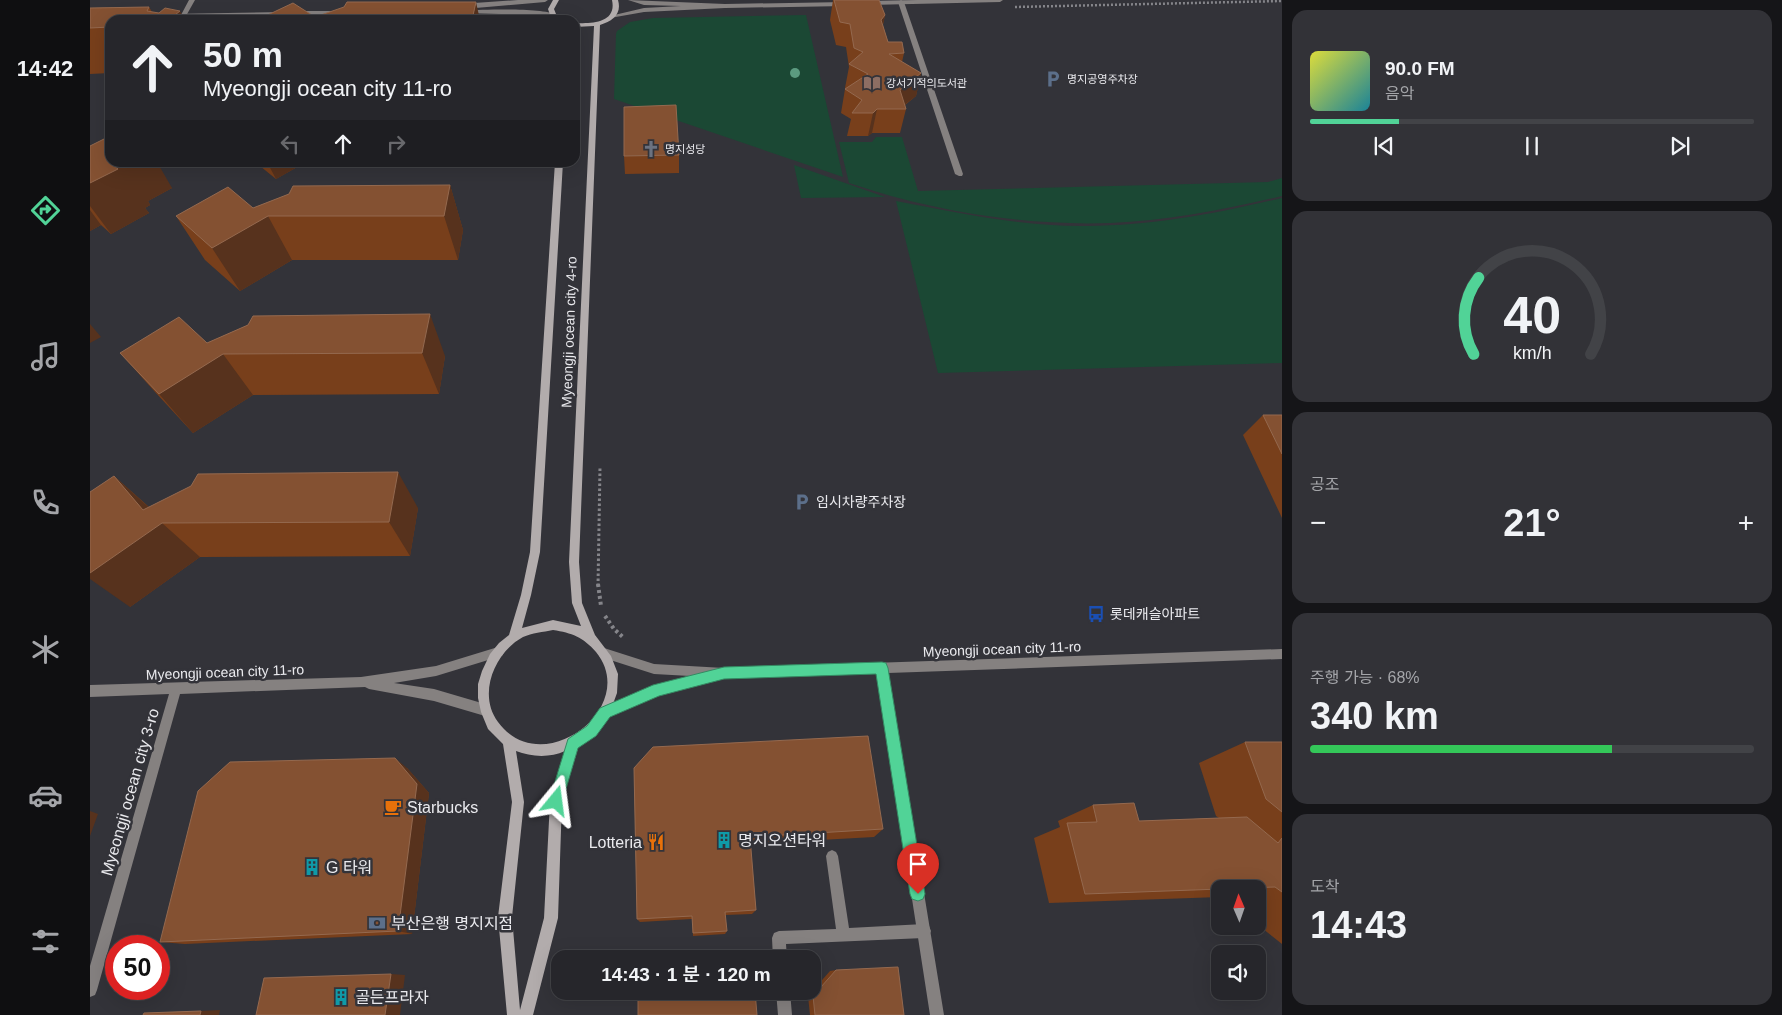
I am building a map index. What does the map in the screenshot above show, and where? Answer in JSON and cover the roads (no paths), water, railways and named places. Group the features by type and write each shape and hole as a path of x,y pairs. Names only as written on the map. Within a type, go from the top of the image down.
{"main road":[{"path":"554,15 551,9 556,0"},
{"path":"580,25 597,24 612,17 617,12 618,6 615,0"},
{"name":"Myeongji ocean city 4-ro","path":"591,638 577,603 574,562 597,24"},
{"name":"Myeongji ocean city 4-ro","path":"513,638 526,595 535,552 560,167"},
{"path":"553,625 574,628 591,638 604,653 612,671 612,692 605,713 592,731 573,744 551,750 529,750 509,742 494,728 485,710 482,690 487,670 498,652 513,638 532,628 553,625"},
{"path":"509,742 518,802 504,917 514,1015"},
{"path":"526,1015 551,918 556,801 573,744"}],"street":[{"path":"184,15 192,0"},
{"path":"543,15 459,10 474,5 545,0"},
{"path":"631,0 724,6"},
{"path":"862,3 1000,0"},
{"path":"902,2 959,174"},
{"path":"612,17 644,10 724,6 852,4"},
{"path":"310,15 349,12"},
{"path":"361,682 436,671 498,652"},
{"path":"604,653 654,669 724,673"},
{"name":"Myeongji ocean city 11-ro","path":"724,673 1282,654"},
{"path":"882,668 937,1015"},
{"path":"605,713 658,690 724,673"},
{"path":"361,682 434,695 485,710"},
{"name":"Myeongji ocean city 11-ro","path":"90,691 361,682"},
{"name":"Myeongji ocean city 3-ro","path":"90,990 176,688"},
{"path":"832,856 843,935"},
{"path":"780,950 779,938 924,931"},
{"path":"784,1000 785,1015"}],"place":[{"name":"명지공영주차장","path":"1053,79"},
{"name":"강서기적의도서관","path":"872,83"},
{"name":"명지성당","path":"651,149"},
{"name":"임시차량주차장","path":"802,502"},
{"name":"롯데캐슬아파트","path":"1096,614"},
{"name":"Starbucks","path":"393,807"},
{"name":"명지오션타워","path":"724,840"},
{"name":"Lotteria","path":"656,842"},
{"name":"G 타워","path":"312,867"},
{"name":"부산은행 명지지점","path":"377,923"},
{"name":"골든프라자","path":"341,997"}]}
